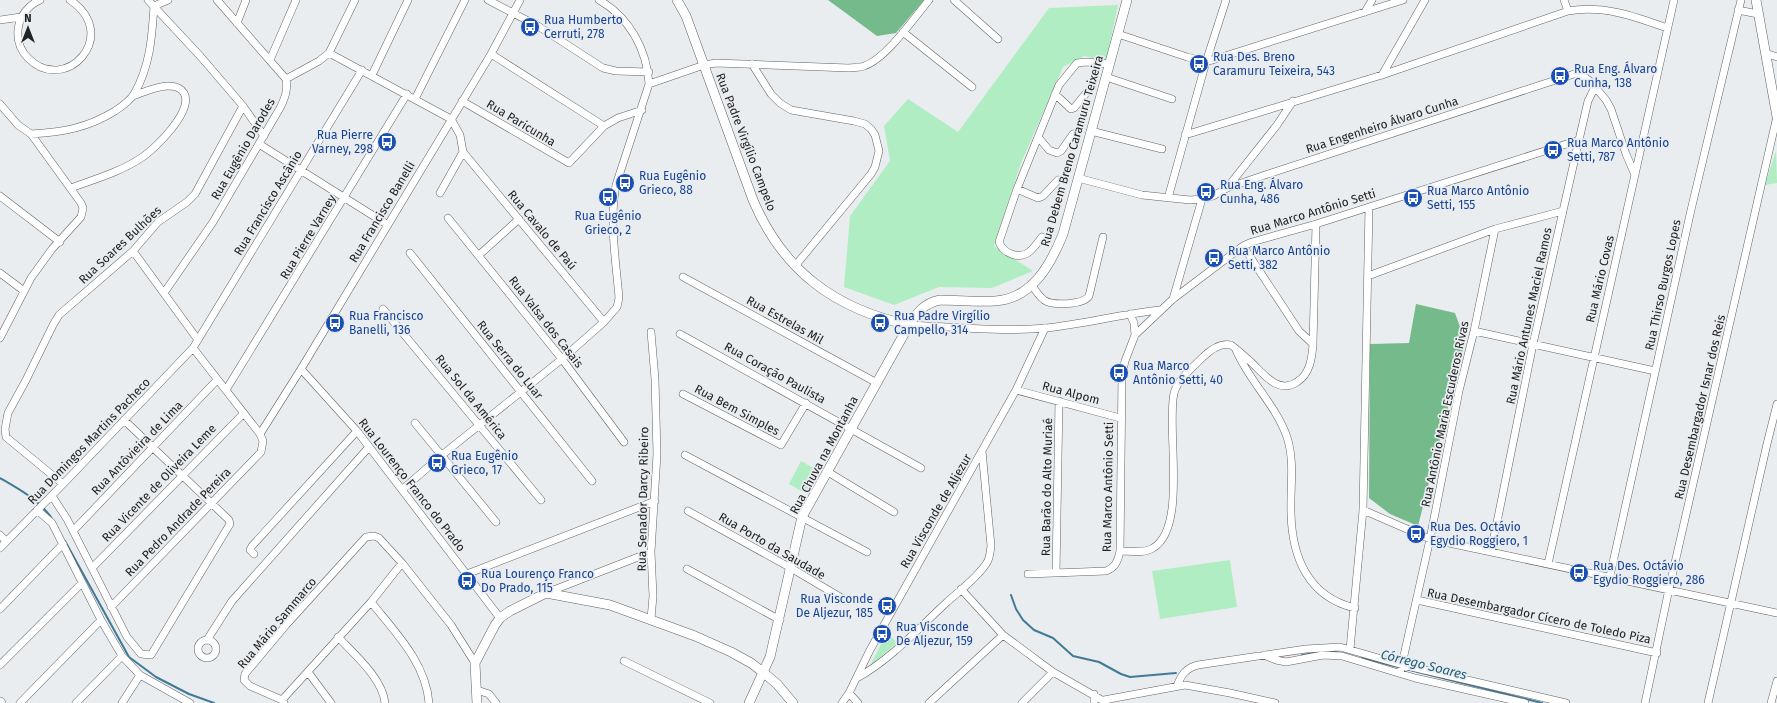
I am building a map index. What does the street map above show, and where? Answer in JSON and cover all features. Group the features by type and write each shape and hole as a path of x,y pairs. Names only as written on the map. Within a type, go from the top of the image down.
{"street":[{"path":"36,1 21,17 18,30 19,42 24,54 33,63 44,68 57,70 69,67 79,60 87,50 91,39 91,27 87,16 79,6 70,0"},
{"path":"148,0 243,106 264,136"},
{"path":"154,6 168,0"},
{"path":"217,0 286,79 319,61 329,53 355,0"},
{"path":"237,23 246,0"},
{"path":"270,60 296,0"},
{"path":"372,75 408,0"},
{"path":"415,98 465,0"},
{"path":"488,0 556,37 603,68 616,72 649,72"},
{"name":"Rua Francisco Banelli","path":"260,434 301,369 491,54 520,0"},
{"path":"403,489 442,455 562,359 604,322 617,307 619,298 613,214 614,199 616,185 642,110 649,84 649,72 640,45 630,26 617,13 599,0"},
{"name":"Rua Padre Virgílio Campelo","path":"678,0 684,11 758,211 766,228 784,254 795,266 811,281 836,298 873,316 909,325 1025,329 1046,328 1160,310"},
{"path":"649,84 704,65 716,63 849,68 864,67 875,61 929,0"},
{"path":"954,0 998,39"},
{"name":"Rua Debem Breno Caramuru Teixeira","path":"909,325 920,310 932,302 940,300 996,301 1016,296 1032,285 1042,274 1055,255 1063,234 1127,0"},
{"path":"1168,198 1206,62 1226,0"},
{"path":"1365,12 1372,0"},
{"path":"1118,34 1206,62 1403,0"},
{"path":"1382,75 1424,0"},
{"path":"1564,0 1568,11"},
{"name":"Rua Mário Covas","path":"1548,564 1635,175 1666,28 1674,0"},
{"name":"Rua Thirso Burgos Lopes","path":"1610,576 1691,210 1741,0"},
{"path":"1756,0 1777,116"},
{"path":"133,96 149,54 154,6"},
{"path":"1185,135 1382,75 1568,11 1589,9 1610,10 1666,28"},
{"path":"1738,10 1758,14"},
{"path":"0,20 21,17"},
{"path":"902,32 972,87"},
{"path":"329,53 415,98 451,119"},
{"path":"1765,53 1777,57"},
{"path":"491,54 604,126 618,118 642,110"},
{"path":"1042,237 1029,252 1021,255 1012,254 1005,251 1000,246 1001,234 1017,189 1059,85 1077,64 1086,62 1109,64"},
{"path":"752,64 771,94 780,103 791,110 804,114 865,124 873,132 878,142 879,151 871,174 795,266"},
{"name":"Rua Francisco Ascânio","path":"193,348 362,70"},
{"name":"Rua Engenheiro Álvaro Cunha","path":"1078,178 1142,195 1168,198 1202,199 1213,196 1227,188 1574,74 1585,76 1611,109 1626,154 1635,175"},
{"path":"1106,77 1172,99"},
{"name":"Rua Eugênio Darodes","path":"164,293 213,222 264,136 286,96 286,79"},
{"path":"31,134 73,130 99,121 119,108 133,96 155,88 172,87 182,90 185,95 186,103 184,110 176,124 156,145 141,158 124,168 72,188"},
{"name":"Rua Mário Antunes Maciel Ramos","path":"1491,552 1533,344 1588,101 1595,87"},
{"path":"1055,94 1071,109 1074,108 1087,92"},
{"name":"Rua Pierre Varney","path":"226,390 407,94"},
{"name":"Rua Paricunha","path":"462,101 569,163 604,126"},
{"path":"1227,188 1277,125 1293,101"},
{"path":"0,104 18,125 31,134 72,188 81,203 83,214 42,262 24,291 0,338"},
{"name":"Rua Soares Bulhões","path":"63,484 6,436 6,421 53,325 59,316 133,251 153,227 187,202 195,194 243,106"},
{"name":"Rua Desembargador Isnar dos Reis","path":"1645,703 1657,653 1669,589 1777,116"},
{"name":"Rua Cavalo de Paú","path":"451,119 460,134 463,152 604,322"},
{"path":"1091,131 1162,149"},
{"path":"1038,137 1049,150 1054,153 1061,151 1073,134"},
{"name":"Rua Marco Antônio Setti","path":"1028,574 1106,571 1111,569 1116,564 1120,551 1120,418 1122,375 1125,361 1135,335 1173,299 1243,246 1260,239 1316,224 1579,140"},
{"path":"259,144 388,225"},
{"path":"1033,150 1049,150"},
{"path":"440,193 463,152"},
{"path":"1017,189 1038,198 1043,196 1058,180"},
{"path":"0,196 60,242"},
{"path":"1173,299 1202,199"},
{"path":"1350,649 1363,510 1369,207"},
{"path":"1368,276 1495,229 1563,211"},
{"name":"Rua Valsa dos Casais","path":"448,218 562,359 624,442"},
{"path":"479,255 519,219"},
{"path":"1120,551 1138,552 1153,548 1160,543 1165,533 1171,515 1173,491 1172,424 1174,392 1179,382 1207,353 1220,345 1231,346 1268,379 1283,386 1295,384 1305,374 1311,362 1313,344 1316,224"},
{"name":"Rua Antônio Maria Escuderos Rivas","path":"1401,669 1430,539 1459,391 1474,331 1495,229"},
{"path":"1032,285 1045,300 1050,302 1071,303 1084,301 1089,296 1103,237"},
{"path":"1243,246 1299,331 1313,344"},
{"path":"133,251 198,340"},
{"name":"Rua Serra do Luar","path":"410,253 592,481"},
{"path":"0,273 24,291"},
{"name":"Rua Estrelas Mil","path":"683,277 877,383"},
{"name":"Rua Sol da América","path":"384,309 541,500"},
{"path":"1130,314 1134,323 1135,335"},
{"name":"Rua Chuva na Montanha","path":"749,703 770,657 780,620 802,517 909,325"},
{"name":"Rua Visconde de Aljezur","path":"842,703 849,693 874,643 1016,390 1046,328"},
{"path":"1474,331 1655,371"},
{"name":"Rua Senador Darcy Ribeiro","path":"651,332 655,379 657,454 651,552 653,596 651,619"},
{"name":"Rua Coração Paulista","path":"680,334 921,468"},
{"path":"1231,346 1280,422 1287,437 1291,454 1291,513 1294,542 1299,560 1306,574 1319,591 1333,601 1355,608"},
{"path":"193,348 260,434"},
{"name":"Rua Domingos Martins Pacheco","path":"0,548 51,497 193,348"},
{"name":"Rua Lourenço Franco do Prado","path":"301,369 357,431 403,489 500,618"},
{"name":"Rua Antôvieira de Lima","path":"73,531 217,380"},
{"name":"Rua Alpom","path":"1016,390 1120,418"},
{"name":"Rua Bem Simples","path":"682,394 780,445 806,403"},
{"name":"Rua Barão do Alto Muriaé","path":"1056,573 1059,402"},
{"path":"1708,703 1777,404"},
{"name":"Rua Vicente de Oliveira Leme","path":"92,568 243,414"},
{"path":"51,497 60,507 73,531 127,638 141,654 151,655 229,527 229,520 124,420"},
{"path":"415,423 496,522"},
{"path":"254,554 250,550 252,546 357,431"},
{"name":"Rua Pedro Andrade Pereira","path":"111,607 260,452 263,441 260,434"},
{"path":"207,640 232,601 369,447"},
{"path":"856,678 875,667 888,656 987,563 990,556 991,546 982,450"},
{"path":"685,455 867,552"},
{"path":"828,472 894,512"},
{"path":"467,574 654,501"},
{"path":"38,509 50,520 101,620 122,656 140,675 190,703"},
{"path":"1363,510 1430,539 1610,576 1777,613"},
{"name":"Rua Porto da Saudade","path":"688,511 791,568 845,600"},
{"path":"0,536 6,541"},
{"name":"Rua Mário Sammarco","path":"374,536 379,538 402,563 371,602 338,637 283,701 250,686 244,680 245,674 286,625 366,537 374,536"},
{"path":"0,609 63,544"},
{"path":"475,663 500,618 526,602 546,593 651,552"},
{"path":"402,563 451,625 475,663 477,703"},
{"path":"687,569 780,620"},
{"path":"0,665 82,583"},
{"path":"961,589 1003,635 1053,672 1106,702 1176,686 1197,686 1275,703"},
{"path":"546,593 610,605 651,619 731,652 751,663 764,673 777,684 793,703"},
{"name":"Rua Desembargador Cícero de Toledo Piza","path":"1417,600 1657,653"},
{"path":"371,602 394,630 416,661 426,681 429,703"},
{"path":"20,703 101,620"},
{"path":"929,703 1003,635"},
{"path":"338,637 374,678 383,691 385,703"},
{"path":"1176,686 1182,676 1193,666 1333,646 1350,649 1401,669 1525,703"},
{"path":"1264,655 1286,662 1323,655 1342,656 1566,703"},
{"path":"76,703 122,656"},
{"path":"624,661 710,703"},
{"path":"308,672 331,703"},
{"path":"1022,703 1053,672"},
{"path":"122,703 140,675"},
{"path":"1771,703 1777,680"},
{"path":"477,690 488,694 495,702"},
{"path":"849,693 858,703"},
{"path":"1094,694 1094,703"}],"green space":[{"path":"828,0 924,0 896,33 877,36"},
{"path":"1118,5 1106,61 1084,56 1063,67 1021,163 994,246 1033,271 992,288 939,287 894,305 844,287 850,216 890,161 884,126 908,99 958,132 1049,8"},
{"path":"1776,151 1777,183 1765,185"},
{"path":"1416,304 1455,313 1465,341 1418,526 1390,514 1369,498 1370,344 1409,343"},
{"path":"801,461 817,470 805,493 789,484"},
{"path":"1230,560 1237,607 1160,619 1152,571"},
{"path":"886,634 898,642 870,666"}],"waterway":[{"path":"0,478 23,491 37,502 44,508 54,522"},
{"path":"65,541 129,657 156,677 189,694 214,703"},
{"name":"Córrego Soares","path":"1011,595 1016,609 1023,620 1034,630 1053,638 1073,656 1099,662 1121,674 1130,677 1176,673"},
{"name":"Córrego Soares","path":"1302,655 1330,651 1340,653"},
{"name":"Córrego Soares","path":"1362,658 1542,703"}],"place":[{"name":"Rua Humberto Cerruti, 278","path":"530,27"},
{"name":"Rua Des. Breno Caramuru Teixeira, 543","path":"1199,64"},
{"name":"Rua Eng. Álvaro Cunha, 138","path":"1560,76"},
{"name":"Rua Pierre Varney, 298","path":"387,142"},
{"name":"Rua Marco Antônio Setti, 787","path":"1553,150"},
{"name":"Rua Eugênio Grieco, 88","path":"625,183"},
{"name":"Rua Eng. Álvaro Cunha, 486","path":"1206,192"},
{"name":"Rua Eugênio Grieco, 2","path":"608,197"},
{"name":"Rua Marco Antônio Setti, 155","path":"1413,198"},
{"name":"Rua Marco Antônio Setti, 382","path":"1214,258"},
{"name":"Rua Francisco Banelli, 136","path":"335,323"},
{"name":"Rua Padre Virgílio Campello, 314","path":"880,323"},
{"name":"Rua Marco Antônio Setti, 40","path":"1119,373"},
{"name":"Rua Eugênio Grieco, 17","path":"437,463"},
{"name":"Rua Des. Octávio Egydio Roggiero, 1","path":"1416,534"},
{"name":"Rua Des. Octávio Egydio Roggiero, 286","path":"1579,573"},
{"name":"Rua Lourenço Franco Do Prado, 115","path":"467,581"},
{"name":"Rua Visconde De Aljezur, 185","path":"887,606"},
{"name":"Rua Visconde De Aljezur, 159","path":"882,634"}]}
